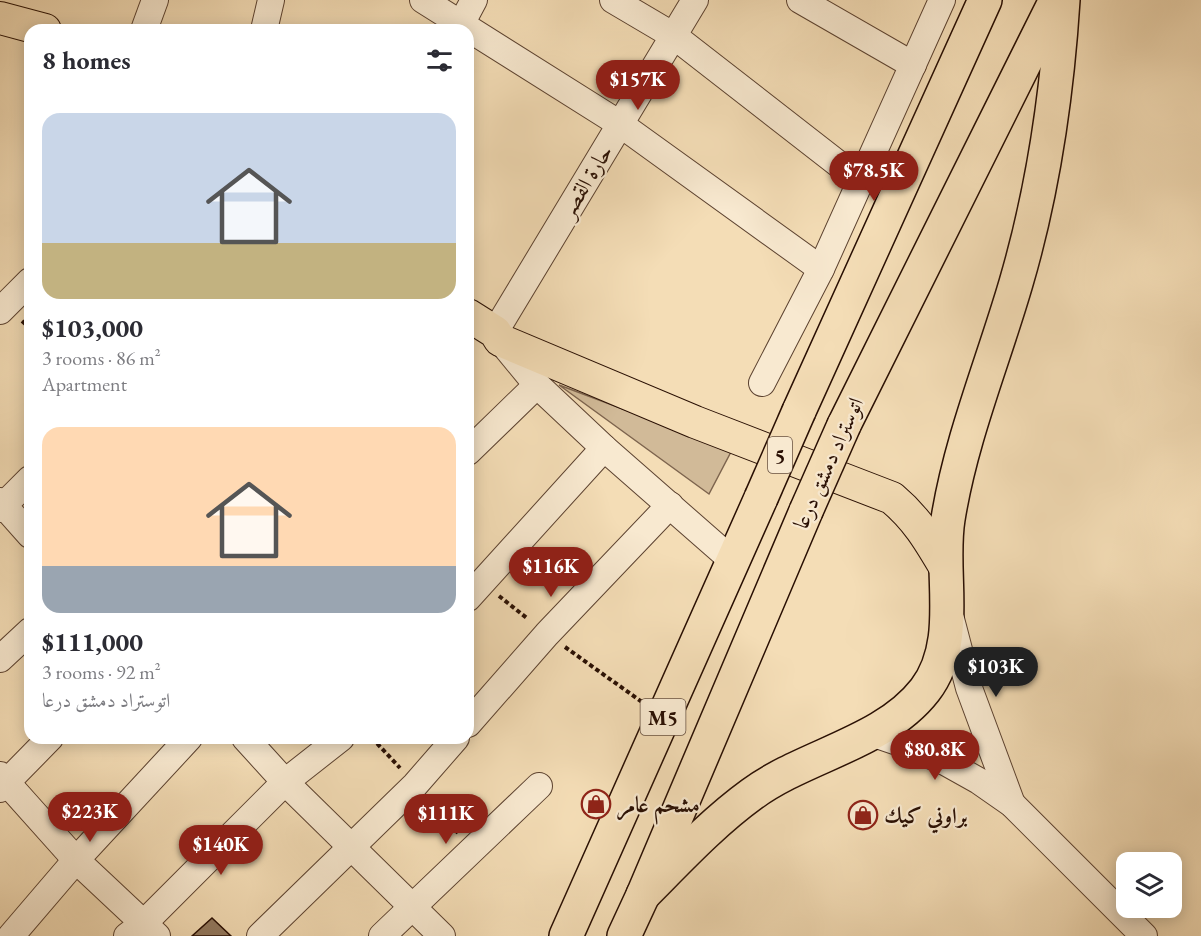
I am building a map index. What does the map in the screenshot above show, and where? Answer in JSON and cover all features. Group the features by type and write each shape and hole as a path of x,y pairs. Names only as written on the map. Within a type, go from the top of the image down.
{"highway":[{"name":"اتوستراد دمشق درعا","path":"566,936 985,0"},
{"name":"اتوستراد دمشق درعا","path":"624,936 844,425 1056,0"},
{"path":"643,895 705,833 753,793 798,766 871,733 907,709 925,689 938,666 944,640 947,602 945,567 947,521 968,433 1017,280 1037,195 1053,105 1063,0"}],"main road":[{"path":"0,18 24,24"},
{"path":"474,319 497,336 695,422 892,498 924,530 945,567"}],"street":[{"path":"146,24 155,0"},
{"path":"265,24 271,0"},
{"path":"423,0 456,24"},
{"path":"462,24 474,0"},
{"path":"613,0 674,36 859,180"},
{"name":"حارة القصر","path":"497,336 694,0"},
{"path":"800,0 913,65"},
{"path":"762,383 821,269 859,180 942,0"},
{"path":"474,35 620,124 821,269"},
{"path":"0,311 24,287"},
{"path":"497,336 537,385 604,448 733,561"},
{"path":"474,446 537,385"},
{"path":"475,591 604,448"},
{"path":"24,484 1,505 24,529"},
{"path":"474,717 547,634 670,505"},
{"path":"947,602 969,688 1012,804"},
{"path":"0,659 24,637"},
{"path":"871,733 945,762 979,781 1012,804 1144,936"},
{"path":"44,744 3,782 143,932 285,782 332,744"},
{"path":"11,936 76,860 183,744"},
{"path":"250,744 285,782 442,936"},
{"path":"260,936 416,784 451,744"},
{"path":"382,936 539,786"}],"path":[{"path":"475,591 547,634 663,717"}],"shaded area":[{"path":"559,385 732,450 709,494"}],"building":[{"path":"212,918 231,936 192,936"}],"place":[{"name":"مشحم عامر","path":"596,804"},
{"name":"براوني كيك","path":"863,815"}]}
